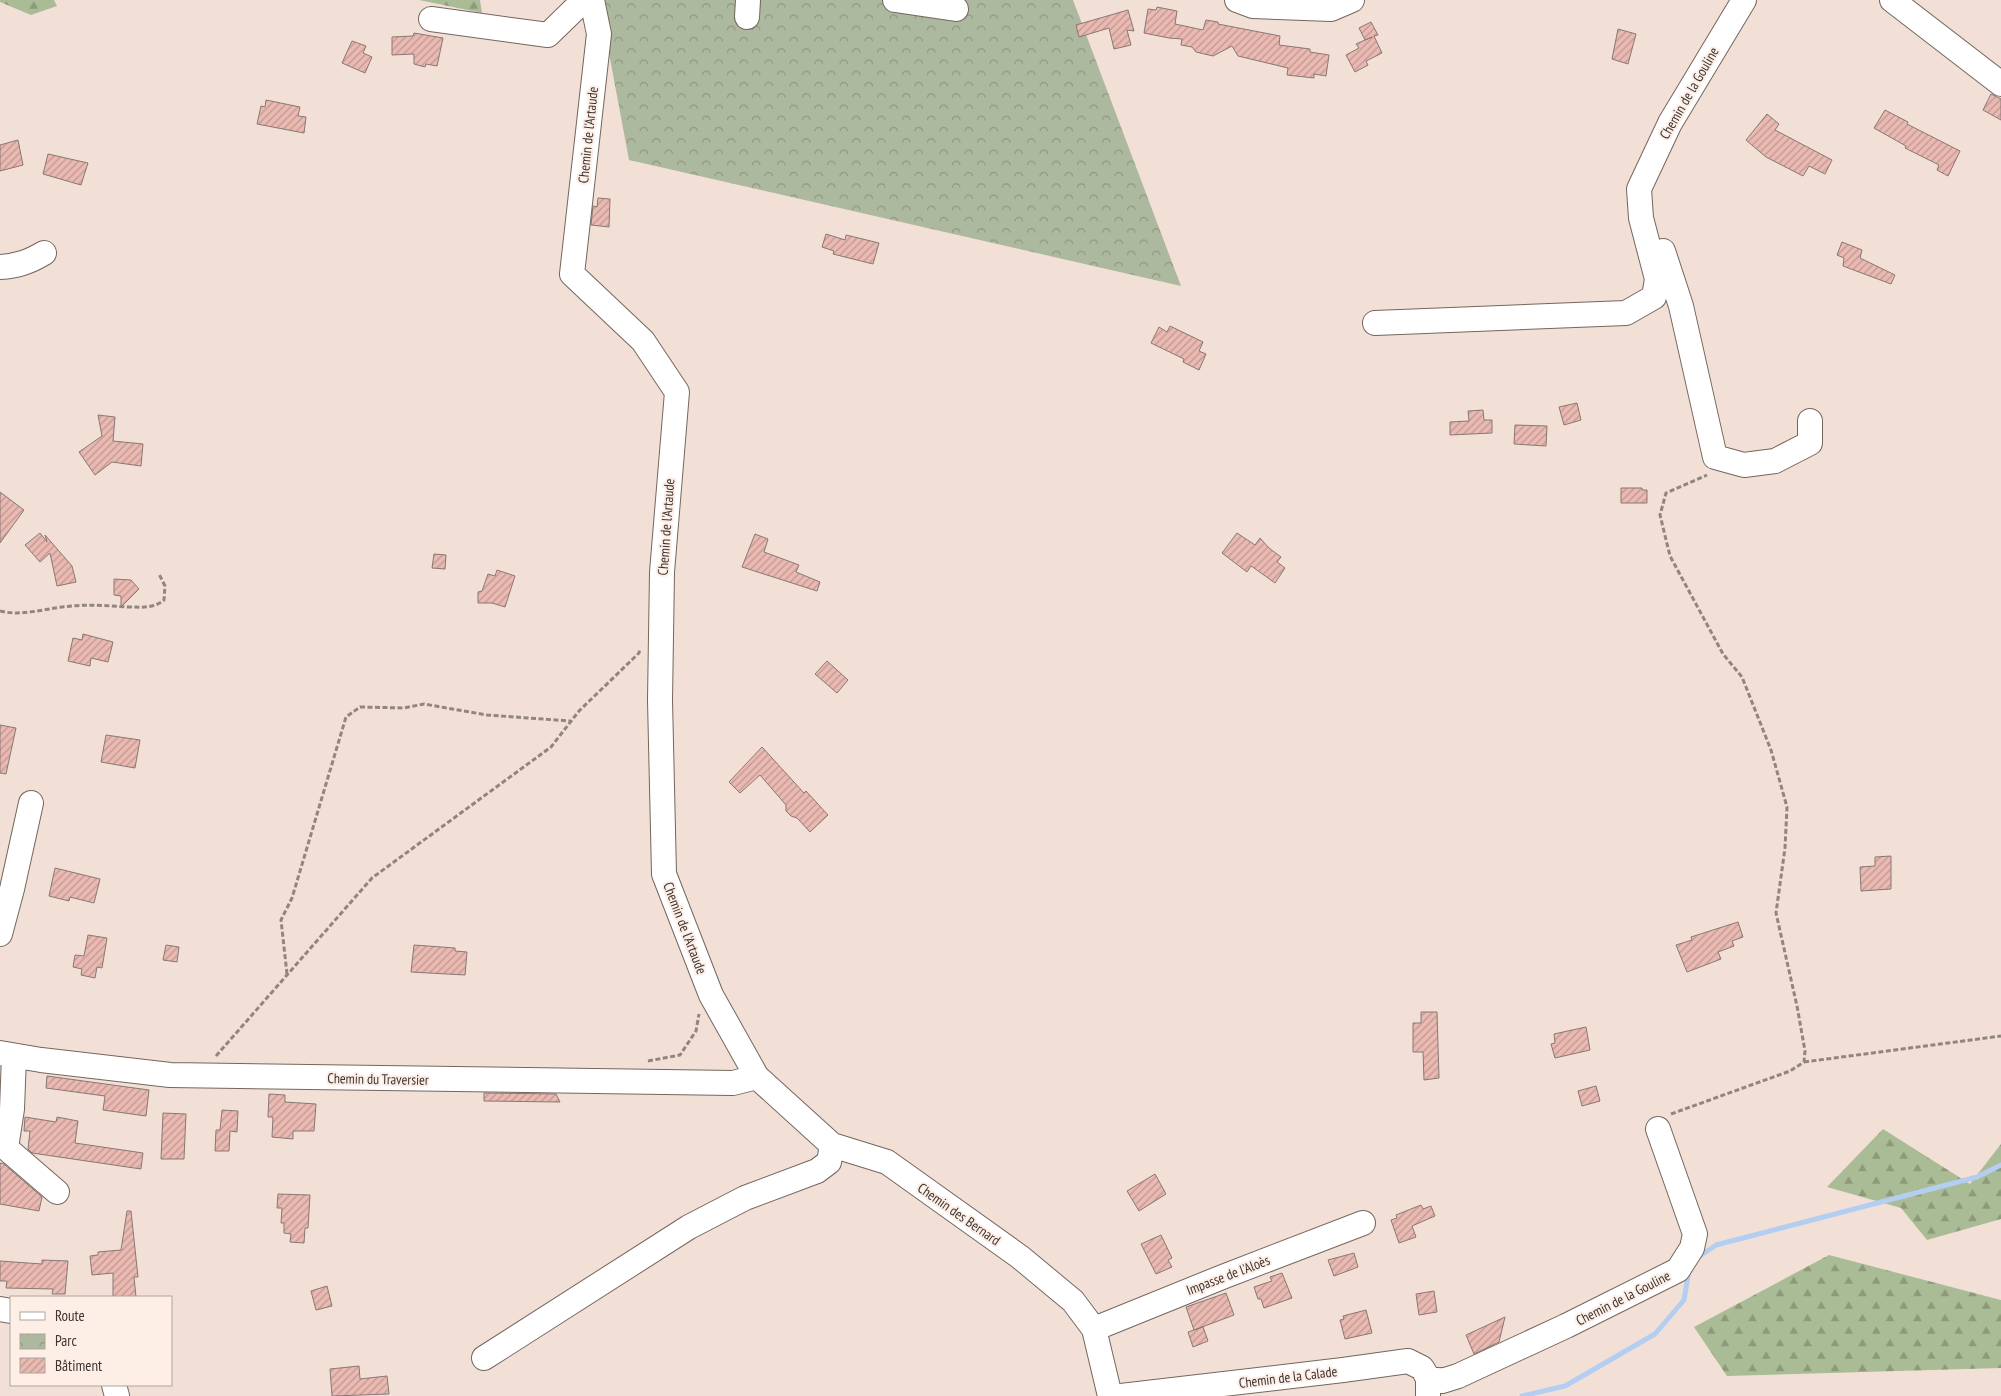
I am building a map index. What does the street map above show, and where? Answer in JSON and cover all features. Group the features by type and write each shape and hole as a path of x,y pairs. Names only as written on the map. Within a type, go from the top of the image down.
{"street":[{"path":"431,19 548,35 584,0"},
{"name":"Chemin de l'Artaude","path":"592,0 599,34 572,274 644,341 677,392 662,572 660,700 664,874 711,995 757,1077"},
{"path":"895,0 956,9"},
{"path":"1237,0 1253,6 1331,8 1352,0"},
{"name":"Chemin de la Gouline","path":"1639,189 1670,123 1744,0"},
{"path":"1892,0 2001,84"},
{"path":"1375,323 1626,313 1654,297 1656,279 1641,218 1639,189"},
{"path":"1639,189 1654,223 1681,306 1715,457 1744,465 1775,461 1810,443 1810,421"},
{"path":"0,267 16,266 31,261 44,253"},
{"path":"0,934 31,803"},
{"path":"7,1055 12,1109 6,1148 57,1192"},
{"name":"Chemin du Traversier","path":"7,1055 170,1075 198,1076 733,1083 757,1077"},
{"name":"Chemin des Bernard","path":"757,1077 832,1145 887,1162 1020,1257 1073,1301 1094,1329 1110,1396"},
{"name":"Chemin de la Gouline","path":"1428,1387 1458,1376 1566,1326 1678,1270 1692,1248 1695,1234 1658,1129"},
{"path":"484,1358 689,1227 746,1198 816,1171 829,1162 832,1145"},
{"name":"Impasse de l'Aloès","path":"1094,1329 1363,1224"},
{"name":"Chemin de la Calade","path":"1122,1396 1408,1361 1422,1368 1428,1387"}],"path":[{"path":"1715,457 1709,475 1666,493 1660,516 1670,556 1723,654 1742,677 1771,750 1787,807 1785,848 1776,912 1797,1006 1805,1050 1804,1062"},
{"path":"0,612 18,614 73,606 104,604 146,607 157,605 164,600 165,586 159,574"},
{"path":"640,644 640,662"},
{"path":"198,1076 372,878 551,747 579,711 639,653"},
{"path":"287,975 282,920 292,898 346,718 360,708 404,708 424,704 487,715 571,721"},
{"path":"646,1061 680,1055 696,1031 700,1007"},
{"path":"1658,1129 1668,1115 1790,1071 1804,1062 2001,1036"}],"green space":[{"path":"0,0 54,0 57,6 31,15 0,2"},
{"path":"419,0 480,0 482,13"},
{"path":"599,0 1073,0 1181,286 629,160"},
{"path":"1883,1129 1970,1184 2001,1144 2001,1219 1927,1240 1901,1208 1827,1187"},
{"path":"1829,1255 2001,1300 2001,1368 1727,1376 1694,1327"}],"building":[{"path":"1157,7 1177,11 1175,24 1203,30 1206,20 1218,22 1218,24 1280,36 1279,45 1310,49 1310,52 1329,55 1326,76 1314,74 1314,78 1287,75 1288,68 1238,56 1232,46 1213,56 1196,52 1192,47 1181,45 1182,39 1144,33 1148,9 1156,10"},
{"path":"1128,10 1134,31 1127,30 1131,45 1114,49 1109,28 1079,37 1076,25"},
{"path":"1371,22 1378,35 1374,36 1382,53 1366,61 1368,65 1355,72 1346,55 1359,48 1356,44 1372,37 1365,40 1359,28"},
{"path":"1618,29 1636,34 1628,64 1612,59"},
{"path":"414,33 443,38 437,66 426,64 425,67 414,64 414,54 392,55 392,37 413,36"},
{"path":"352,41 366,46 363,53 372,57 365,73 342,63"},
{"path":"1991,94 2001,99 2001,120 1983,110"},
{"path":"266,100 300,107 298,116 306,117 304,133 257,124 261,106 265,107"},
{"path":"1885,110 1908,122 1907,124 1960,151 1948,176 1937,170 1939,165 1905,148 1906,146 1874,128"},
{"path":"1767,114 1779,124 1775,130 1832,160 1825,174 1809,166 1803,176 1766,157 1746,140"},
{"path":"18,140 23,165 0,171 0,145"},
{"path":"48,154 88,163 81,185 43,174"},
{"path":"598,198 610,199 609,227 591,225 593,206 597,207"},
{"path":"826,234 845,240 846,235 879,243 873,264 833,254 834,251 822,247"},
{"path":"1842,242 1862,250 1860,258 1895,275 1891,284 1843,266 1844,258 1837,255"},
{"path":"1170,326 1203,342 1199,351 1206,354 1199,370 1183,362 1184,359 1151,343 1159,327 1167,332"},
{"path":"1577,403 1581,420 1564,425 1559,407"},
{"path":"1483,410 1484,420 1492,420 1492,433 1450,435 1450,422 1469,421 1468,411"},
{"path":"98,415 115,417 113,441 143,444 141,466 112,462 95,475 79,452 102,436"},
{"path":"1515,425 1547,426 1546,446 1514,444"},
{"path":"1621,488 1642,488 1642,490 1647,490 1647,503 1621,503"},
{"path":"0,492 24,510 0,543"},
{"path":"40,533 47,542 45,535 72,566 76,582 57,586 50,553 40,562 25,545"},
{"path":"1237,533 1255,545 1260,538 1281,557 1277,562 1285,568 1275,583 1251,566 1247,572 1222,553"},
{"path":"755,534 768,539 764,552 799,565 796,572 820,582 817,591 742,567"},
{"path":"434,554 446,555 445,569 432,568"},
{"path":"497,570 515,576 505,607 492,603 478,603 478,592 482,591 488,574 495,576"},
{"path":"114,579 131,580 139,589 121,607 121,596 114,595"},
{"path":"83,634 113,642 108,662 91,658 90,666 68,661 73,638 82,640"},
{"path":"827,661 848,680 837,693 815,674"},
{"path":"0,725 16,728 6,774 0,773"},
{"path":"106,735 140,740 135,768 101,762"},
{"path":"762,747 804,793 806,791 828,815 810,832 797,818 791,816 786,811 786,805 760,775 740,793 729,782"},
{"path":"1891,856 1891,889 1861,891 1860,867 1875,866 1875,857"},
{"path":"55,868 100,879 94,903 70,897 69,901 49,896"},
{"path":"1738,922 1743,937 1732,941 1734,946 1718,952 1721,959 1687,972 1676,945 1692,940 1691,937"},
{"path":"88,935 107,938 102,968 97,967 95,978 81,975 82,969 73,967 75,955 84,956"},
{"path":"166,945 179,947 177,962 163,960"},
{"path":"414,945 455,948 455,951 467,952 465,975 411,972"},
{"path":"1421,1012 1437,1012 1439,1078 1424,1080 1423,1052 1413,1052 1413,1023 1421,1023"},
{"path":"1586,1027 1590,1050 1555,1058 1551,1044 1555,1043 1554,1034"},
{"path":"47,1076 149,1090 146,1116 103,1110 105,1096 46,1088"},
{"path":"1596,1086 1600,1101 1582,1106 1578,1091"},
{"path":"484,1093 556,1094 560,1102 484,1101"},
{"path":"269,1094 285,1095 285,1102 316,1104 314,1131 293,1131 293,1139 272,1137 273,1117 268,1117"},
{"path":"222,1110 238,1111 237,1132 230,1131 229,1151 215,1151 216,1130 220,1130"},
{"path":"163,1113 186,1114 184,1159 161,1159"},
{"path":"25,1117 56,1122 57,1117 78,1121 75,1143 143,1153 141,1169 32,1153 28,1149 30,1131 24,1131"},
{"path":"0,1163 4,1164 42,1197 39,1211 0,1204"},
{"path":"1155,1174 1166,1194 1139,1211 1127,1191"},
{"path":"278,1194 310,1195 308,1228 305,1228 304,1243 290,1242 291,1234 284,1233 284,1223 281,1223 282,1208 277,1208"},
{"path":"1421,1205 1423,1209 1431,1206 1435,1216 1412,1226 1416,1237 1399,1243 1391,1220 1397,1218 1396,1215"},
{"path":"127,1211 131,1211 138,1277 134,1277 136,1296 113,1296 113,1273 92,1275 90,1256 98,1255 98,1252 121,1250"},
{"path":"1161,1235 1172,1258 1168,1260 1172,1267 1156,1274 1141,1244"},
{"path":"1354,1253 1358,1267 1334,1276 1328,1260"},
{"path":"42,1260 68,1261 65,1294 52,1294 53,1289 6,1288 7,1281 0,1281 0,1261 42,1264"},
{"path":"1282,1273 1292,1298 1264,1308 1261,1299 1258,1299 1254,1287 1272,1281 1270,1277"},
{"path":"327,1286 332,1306 316,1310 311,1291"},
{"path":"1434,1291 1437,1312 1419,1315 1416,1294"},
{"path":"1226,1293 1234,1315 1194,1330 1186,1307"},
{"path":"1366,1310 1372,1333 1345,1339 1340,1320 1344,1319 1343,1316"},
{"path":"1505,1317 1499,1342 1474,1354 1466,1335"},
{"path":"1203,1327 1208,1341 1193,1347 1188,1332"},
{"path":"359,1366 360,1379 387,1376 389,1394 332,1396 330,1369"}],"waterway":[{"path":"1697,1258 1716,1245 1977,1177 2001,1165"},
{"path":"1522,1396 1565,1386 1655,1334 1684,1300 1689,1270"}]}
